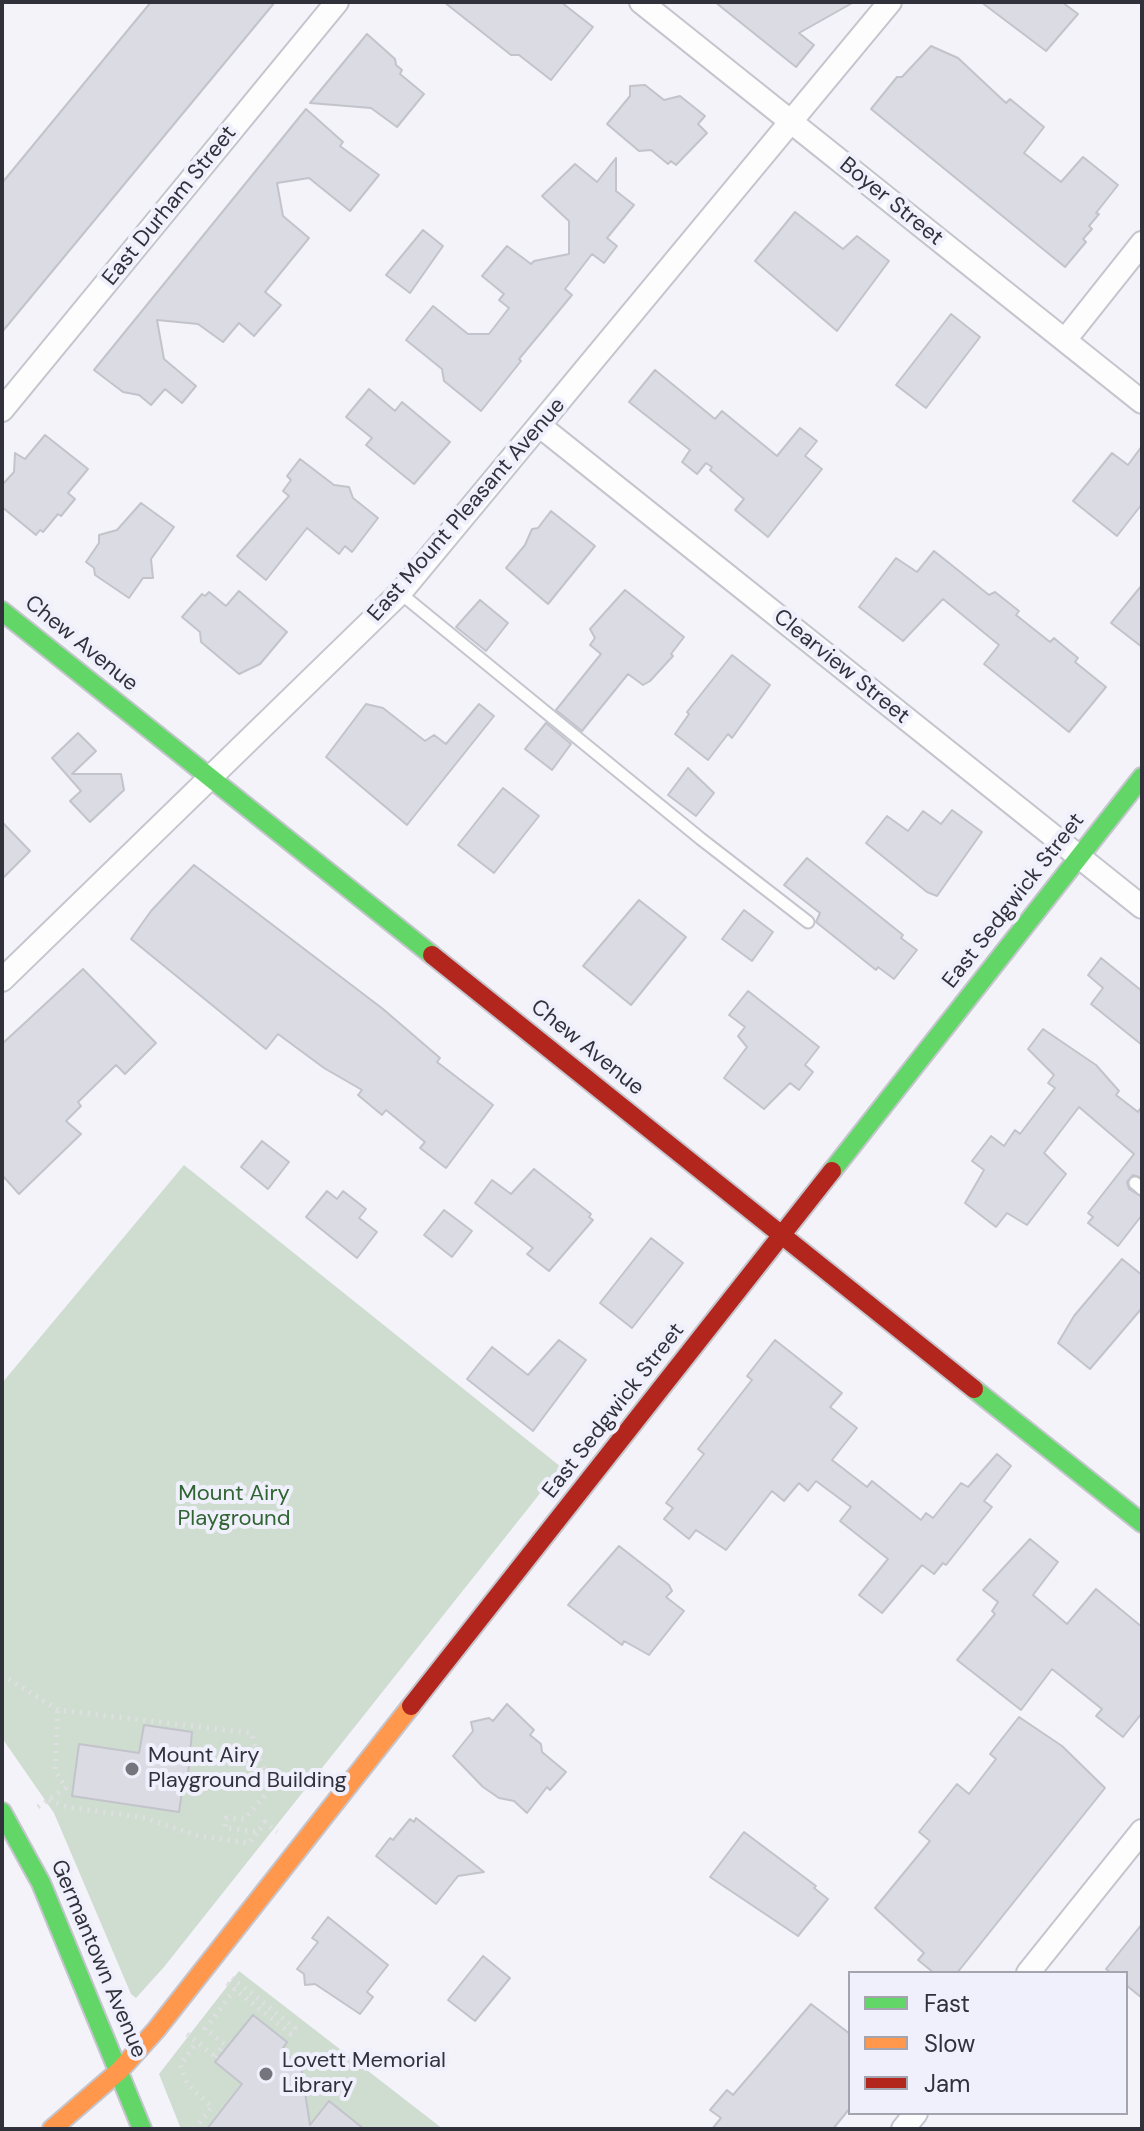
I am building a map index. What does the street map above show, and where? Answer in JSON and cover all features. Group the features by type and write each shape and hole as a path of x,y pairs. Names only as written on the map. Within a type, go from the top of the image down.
{"street":[{"name":"East Durham Street","path":"2,410 337,2"},
{"name":"Boyer Street","path":"641,2 1142,402"},
{"name":"East Mount Pleasant Avenue","path":"2,980 400,593 890,2"},
{"path":"1065,340 1142,243"},
{"name":"Clearview Street","path":"540,426 1142,907"},
{"name":"Chew Avenue","path":"2,611 1142,1523"},
{"name":"East Sedgwick Street","path":"52,2129 119,2071 166,2018 1142,777"},
{"name":"Germantown Avenue","path":"2,1812 41,1883 142,2129"},
{"path":"1030,1971 1142,1831"}],"lane":[{"path":"400,593 689,830 808,922"}],"path":[{"path":"2,1675 58,1710 251,1733 270,1789 245,1819 226,1818 225,1828 258,1832"},
{"path":"38,1807 66,1788 55,1770 58,1710"},
{"path":"49,1800 67,1807 145,1818 199,1836 249,1843 265,1822 278,1833"},
{"path":"228,1980 295,2028 291,2034 235,1989 228,1980"},
{"path":"186,2033 216,2058 224,2044 205,2029 235,1989"},
{"path":"194,2129 212,2107 187,2084 180,2065 197,2042"}],"green space":[{"name":"Mount Airy Playground","path":"184,1165 561,1467 164,1967 136,1998 131,1994 54,1813 2,1738 2,1383"},
{"path":"239,1971 443,2129 181,2129 159,2074"}],"building":[{"path":"151,2 275,2 2,332 2,183"},
{"path":"444,2 561,2 593,27 551,80 519,55 511,55"},
{"path":"715,2 854,2 799,33 814,45 796,67"},
{"path":"981,2 1062,2 1078,14 1046,51"},
{"path":"367,34 395,59 402,70 400,74 424,94 397,127 371,108 310,103"},
{"path":"931,46 958,58 1006,103 1010,99 1044,127 1024,153 1061,182 1083,157 1118,185 1096,213 1099,214 1089,226 1092,229 1083,239 1086,242 1065,267 871,109 897,77 902,77"},
{"path":"645,85 664,100 680,96 705,116 698,124 707,133 676,165 671,161 668,164 651,150 639,151 607,124 630,96 630,86"},
{"path":"306,109 343,142 340,146 379,175 350,211 309,178 277,183 283,216 309,238 265,292 281,305 254,336 239,323 223,342 198,324 157,320 164,359 196,386 182,403 165,389 151,405 139,395 123,392 94,370"},
{"path":"616,158 616,191 634,205 607,238 617,246 604,263 592,254 565,289 572,295 481,411 444,381 442,369 406,340 433,306 468,334 489,334 509,308 499,300 504,294 482,276 507,246 531,264 569,254 569,221 542,196 575,164 597,182"},
{"path":"795,212 843,249 857,236 889,261 837,331 755,261"},
{"path":"423,230 443,246 410,293 386,275"},
{"path":"951,314 980,337 926,408 896,385"},
{"path":"655,370 715,419 722,411 777,456 800,428 817,441 805,456 822,469 768,537 735,510 744,499 710,470 712,467 706,463 697,474 682,462 690,450 629,402"},
{"path":"369,389 395,411 402,402 450,442 414,484 366,445 372,438 346,417"},
{"path":"45,435 88,469 68,493 75,499 61,516 58,514 43,532 40,530 36,535 2,507 2,485 14,472 15,453 25,459"},
{"path":"1142,446 1142,504 1117,536 1073,501 1112,453 1128,465"},
{"path":"300,459 334,485 349,487 353,498 378,518 352,552 345,546 339,554 307,528 266,580 237,556 289,496 283,491 291,480 287,476"},
{"path":"141,503 174,527 151,559 153,578 143,578 129,598 95,575 94,568 86,562 99,543 99,535 117,530"},
{"path":"551,511 595,546 548,604 506,568 525,545 532,529 538,528"},
{"path":"934,551 989,595 995,592 1019,611 1016,615 1050,642 1054,638 1078,658 1075,662 1106,687 1069,732 984,664 999,645 943,599 903,641 859,607 896,558 917,572"},
{"path":"1142,585 1142,647 1111,623"},
{"path":"625,590 684,637 671,654 673,656 650,681 643,685 628,674 582,731 556,710 601,654 590,645 595,638 590,629"},
{"path":"239,591 287,632 260,664 239,674 201,642 200,632 182,617 202,594 205,596 209,592 226,606"},
{"path":"480,600 508,623 486,651 456,627"},
{"path":"732,655 770,685 732,738 728,734 708,760 675,734 689,714 687,712"},
{"path":"366,704 383,708 425,741 434,735 446,744 479,704 494,716 407,825 326,757"},
{"path":"546,723 571,744 552,770 525,749"},
{"path":"78,733 96,751 72,774 121,774 124,790 90,822 70,801 81,791 52,758"},
{"path":"688,768 714,793 696,816 668,795"},
{"path":"503,788 539,816 494,873 458,845"},
{"path":"952,810 982,832 937,896 927,892 866,843 887,816 908,831 923,811 941,824"},
{"path":"2,822 30,851 2,879"},
{"path":"807,858 903,935 901,938 917,950 894,979 878,967 876,970 816,922 820,913 784,885"},
{"path":"194,865 383,1009 440,1058 437,1062 493,1105 446,1168 420,1148 425,1142 386,1110 382,1115 358,1095 362,1090 324,1068 278,1034 266,1049 131,939 151,911"},
{"path":"639,900 686,937 631,1005 583,966"},
{"path":"744,910 773,932 752,961 722,939"},
{"path":"1101,958 1142,991 1142,1045 1091,1004 1103,988 1088,975"},
{"path":"83,969 156,1043 125,1074 116,1065 78,1102 81,1106 66,1121 81,1134 19,1194 2,1175 2,1044"},
{"path":"748,991 819,1047 805,1065 813,1072 799,1090 790,1083 764,1109 724,1078 747,1047 738,1036 745,1027 729,1015"},
{"path":"1043,1029 1096,1065 1119,1091 1116,1095 1138,1112 1142,1106 1142,1178 1133,1175 1127,1182 1129,1189 1142,1197 1142,1215 1118,1246 1088,1223 1093,1217 1088,1213 1134,1154 1079,1107 1044,1153 1066,1174 1027,1225 1007,1213 996,1227 965,1203 984,1170 972,1161 991,1136 1004,1146 1015,1130 1020,1134 1055,1088 1048,1083 1054,1075 1028,1049"},
{"path":"262,1141 289,1162 268,1189 241,1167"},
{"path":"534,1169 591,1214 589,1217 593,1220 549,1271 527,1254 533,1248 475,1203 492,1180 511,1194"},
{"path":"327,1191 337,1199 343,1191 366,1209 359,1218 377,1232 357,1258 306,1217"},
{"path":"444,1210 472,1231 452,1257 424,1235"},
{"path":"651,1238 683,1263 632,1328 600,1303"},
{"path":"1122,1259 1142,1275 1142,1308 1090,1369 1058,1343 1074,1316"},
{"path":"559,1340 586,1360 533,1431 467,1379 492,1347 528,1375"},
{"path":"775,1340 842,1393 830,1407 857,1428 832,1460 867,1487 872,1481 921,1520 926,1513 933,1518 961,1483 968,1487 997,1454 1011,1466 984,1501 992,1507 946,1565 943,1563 934,1574 922,1565 882,1613 859,1595 888,1559 840,1521 851,1507 816,1481 808,1491 799,1483 784,1501 772,1491 726,1550 696,1530 689,1539 664,1519 673,1508 666,1503 704,1454 698,1449 752,1380 747,1376"},
{"path":"1030,1539 1058,1562 1033,1595 1067,1624 1096,1589 1142,1627 1142,1713 1123,1737 1096,1716 1102,1709 1052,1669 1021,1710 957,1660 995,1614 992,1611 998,1602 983,1590"},
{"path":"619,1546 669,1585 672,1591 666,1597 684,1611 649,1655 624,1641 622,1645 568,1605"},
{"path":"507,1704 534,1730 530,1735 541,1744 542,1752 566,1772 550,1790 547,1787 527,1813 514,1801 499,1798 483,1787 453,1756 473,1731 471,1722 489,1718 493,1721"},
{"path":"1019,1717 1062,1746 1105,1788 959,1971 932,1971 918,1960 924,1953 875,1908 930,1841 919,1832 957,1784 969,1794 996,1759 990,1754"},
{"name":"Mount Airy Playground Building","path":"144,1725 192,1732 187,1785 183,1785 179,1812 72,1796 79,1744 139,1753"},
{"path":"416,1818 484,1872 458,1876 436,1904 376,1856 410,1819 414,1822"},
{"path":"744,1832 816,1886 814,1888 828,1899 798,1936 710,1877"},
{"path":"328,1917 388,1965 367,1992 373,1997 360,2014 315,1984 305,1985 304,1974 297,1969 318,1942 312,1938"},
{"path":"1142,1924 1142,1998 1128,1987 1128,1971 1106,1969"},
{"path":"483,1956 510,1978 475,2021 448,2000"},
{"path":"811,2004 848,2032 848,2110 833,2129 712,2129 721,2118 710,2110 727,2090 733,2095"},
{"name":"Lovett Memorial Library","path":"253,2015 287,2042 281,2051 301,2066 310,2125 329,2101 364,2129 207,2129 242,2084 215,2062"}],"traffic: fast":[{"path":"2,611 432,955"},
{"path":"832,1171 1142,777"},
{"path":"974,1389 1142,1523"},
{"path":"2,1812 41,1883 142,2129"}],"traffic: slow":[{"path":"52,2129 119,2071 156,2030 411,1706"}],"traffic: jam":[{"path":"432,955 974,1389"},
{"path":"411,1706 832,1171"}],"place":[{"name":"Mount Airy Playground Building","path":"132,1769"},
{"name":"Lovett Memorial Library","path":"266,2074"}]}
